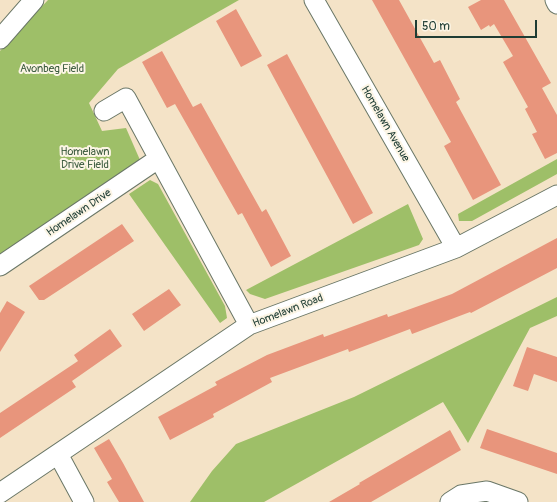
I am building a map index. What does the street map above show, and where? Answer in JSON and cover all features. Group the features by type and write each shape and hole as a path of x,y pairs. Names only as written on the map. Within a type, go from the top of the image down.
{"street":[{"path":"0,39 34,0"},
{"name":"Homelawn Avenue","path":"314,0 456,248"},
{"path":"555,0 557,4"},
{"path":"104,111 126,98 249,325"},
{"name":"Homelawn Drive","path":"0,266 158,159"},
{"name":"Homelawn Road","path":"0,493 249,325 456,248 557,195"},
{"path":"58,454 84,502"},
{"path":"450,502 461,495 487,491 518,502"}],"green space":[{"name":"Avonbeg Field","path":"48,0 239,0 118,69 89,103 102,131 126,128 140,160 0,254 0,51"},
{"path":"557,159 557,174 472,221 459,221 458,214"},
{"path":"150,180 158,184 225,306 227,318 220,323 129,194"},
{"path":"408,204 423,239 419,245 265,299 250,294 246,290"},
{"path":"557,297 557,316 530,328 468,443 443,402 264,502 190,502 212,471 236,444 354,397"}],"building":[{"path":"372,0 399,0 434,63 440,60 460,99 456,102 501,185 473,200 444,146 451,142"},
{"path":"481,0 504,0 551,83 542,88 557,115 557,153 545,159 532,134 537,132 525,109 528,107 503,62 513,56 494,24 481,30 468,7"},
{"path":"236,9 262,56 241,67 216,21"},
{"path":"162,51 193,107 201,103 262,212 266,209 291,256 271,267 242,213 238,215 175,104 167,108 142,62"},
{"path":"287,54 373,213 353,224 267,65"},
{"path":"122,224 134,241 44,300 39,300 29,286"},
{"path":"557,238 557,268 471,313 470,312 412,334 410,329 349,352 348,349 270,378 272,382 213,414 214,417 170,440 158,417 217,385 215,382 267,355 323,334 324,337 387,314 388,317 452,294"},
{"path":"169,289 181,305 144,331 132,314"},
{"path":"7,301 25,312 0,352 0,313"},
{"path":"110,329 122,346 72,381 76,387 0,438 0,413 78,361 74,355"},
{"path":"527,347 557,357 557,382 534,374 528,391 513,386"},
{"path":"487,429 557,453 557,474 480,448"},
{"path":"450,430 461,450 371,502 329,502 360,484 359,483"},
{"path":"109,439 144,502 119,502 107,482 112,479 94,448"}],"park label":[{"name":"Homelawn Drive Field","path":"85,158"}]}
